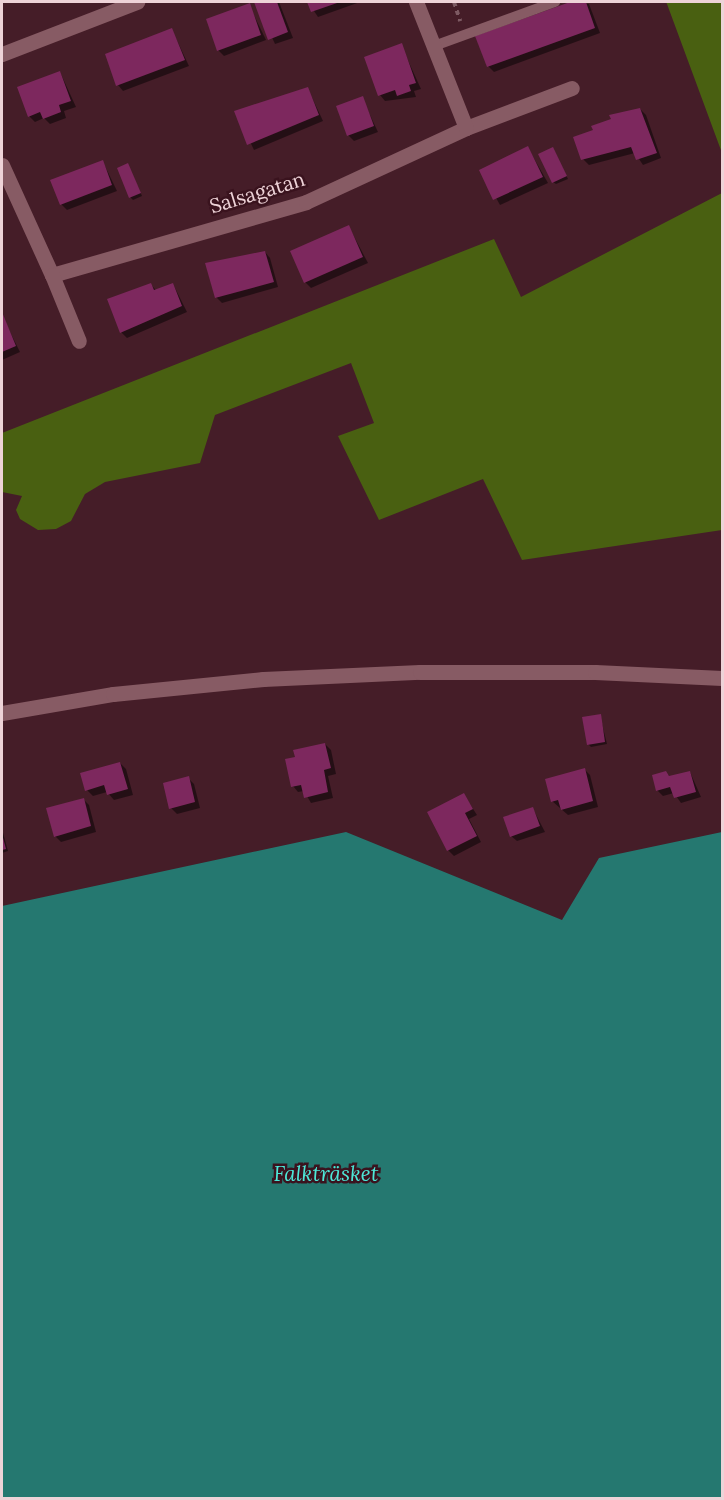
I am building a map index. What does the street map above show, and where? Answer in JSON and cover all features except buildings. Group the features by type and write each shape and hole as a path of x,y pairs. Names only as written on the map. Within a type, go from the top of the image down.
{"street":[{"path":"2,54 137,2"},
{"path":"416,2 466,128"},
{"name":"Salsagatan","path":"52,275 306,202 466,128 572,88"},
{"path":"2,165 80,341"},
{"path":"2,713 114,694 263,679 420,672 595,672 723,678"}],"lane":[{"path":"434,45 555,2"}],"green space":[{"path":"666,2 722,2 722,153 667,4"},
{"path":"722,193 722,530 522,560 483,479 379,520 338,436 374,423 351,363 215,415 200,463 105,482 85,494 71,521 56,529 38,530 20,519 16,510 22,496 2,492 2,433 494,239 521,297"}],"water":[{"name":"Falkträsket","path":"346,832 562,920 599,858 722,832 722,1498 2,1498 2,906"}]}
